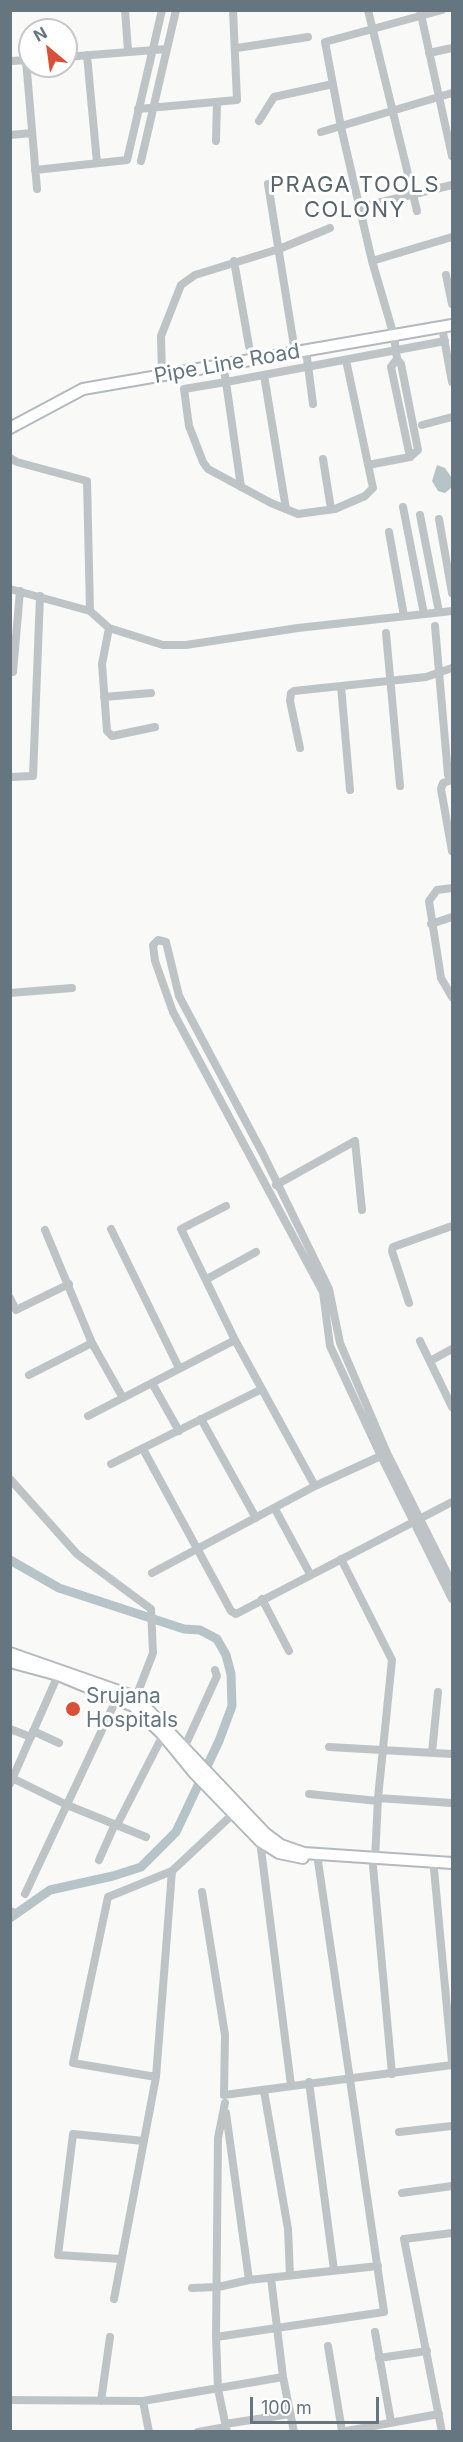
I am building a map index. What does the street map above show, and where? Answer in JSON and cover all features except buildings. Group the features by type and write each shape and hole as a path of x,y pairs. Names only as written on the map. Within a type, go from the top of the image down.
{"main road":[{"name":"Pipe Line Road","path":"10,428 83,389 448,326"},
{"path":"10,1653 136,1697 223,1794 264,1833 281,1845 304,1853 374,1863 453,1870"},
{"path":"10,1662 58,1675 133,1706 163,1735 186,1752"},
{"path":"223,1794 234,1813 260,1841 279,1853 318,1861 453,1863"}],"street":[{"path":"125,10 128,51"},
{"path":"35,170 127,160 151,49 162,10"},
{"path":"141,161 176,10"},
{"path":"138,109 237,100 237,48 233,10"},
{"path":"369,10 417,211"},
{"path":"368,465 410,457 418,450 401,364 397,359 394,336 372,261 341,127 325,42 420,14 442,10"},
{"path":"420,14 453,156"},
{"path":"237,48 308,37"},
{"path":"429,53 453,48"},
{"path":"78,56 166,49"},
{"path":"87,55 97,163"},
{"path":"29,78 37,189"},
{"path":"259,121 274,97 333,84"},
{"path":"321,132 453,93"},
{"path":"216,141 217,102"},
{"path":"10,135 32,133"},
{"path":"268,184 300,351 308,367 313,404"},
{"path":"361,207 453,185"},
{"path":"162,375 161,336 181,285 195,274 279,249 330,228"},
{"path":"372,261 453,237"},
{"path":"234,261 249,346"},
{"path":"446,275 453,304"},
{"path":"448,326 445,341 453,382"},
{"path":"346,360 373,488 365,496 331,509 298,514 208,469 189,426 184,389 445,341"},
{"path":"223,364 241,487"},
{"path":"264,375 286,509"},
{"path":"422,425 453,417"},
{"path":"10,458 17,462 87,481 90,611"},
{"path":"323,459 331,509"},
{"path":"403,507 424,614"},
{"path":"420,515 439,612"},
{"path":"439,519 453,593"},
{"path":"389,532 404,616"},
{"path":"10,589 90,611 109,628 142,640 186,645 453,611"},
{"path":"10,672 13,672 20,591"},
{"path":"10,777 33,776 40,596"},
{"path":"435,626 450,777 443,783 441,789 453,851"},
{"path":"109,628 102,664 107,731 112,736 155,728"},
{"path":"386,633 400,786"},
{"path":"300,748 291,693 439,674 453,668"},
{"path":"341,687 350,790"},
{"path":"104,697 151,693"},
{"path":"453,888 437,890 429,901 441,978 453,997"},
{"path":"431,924 453,917"},
{"path":"384,1454 339,1341 329,1289 276,1185 263,1154 178,996 166,942 158,940 153,945 155,961 173,1012 323,1292 329,1341 453,1599"},
{"path":"10,993 72,988"},
{"path":"276,1185 355,1141 362,1210"},
{"path":"226,1206 181,1229 235,1340 315,1486"},
{"path":"409,1303 392,1251 393,1247 453,1226"},
{"path":"111,1229 179,1368"},
{"path":"45,1230 92,1343 123,1398"},
{"path":"207,1279 256,1252"},
{"path":"10,1298 16,1310 69,1284"},
{"path":"88,1416 235,1340"},
{"path":"329,1341 339,1341"},
{"path":"420,1341 453,1407"},
{"path":"29,1375 92,1343"},
{"path":"430,1361 453,1349"},
{"path":"152,1383 178,1431"},
{"path":"111,1464 262,1389"},
{"path":"201,1419 256,1518"},
{"path":"143,1449 233,1613 453,1502"},
{"path":"152,1573 315,1486 384,1454"},
{"path":"10,1479 77,1554 151,1609 153,1653 136,1697"},
{"path":"275,1509 310,1574"},
{"path":"417,1520 453,1582"},
{"path":"341,1559 392,1660 374,1863 393,2073"},
{"path":"262,1599 289,1651"},
{"path":"186,1752 217,1676 215,1670"},
{"path":"58,1675 11,1780 147,1837"},
{"path":"432,1753 438,1692"},
{"path":"25,1894 117,1698"},
{"path":"10,1729 59,1743"},
{"path":"99,1860 163,1735"},
{"path":"330,1747 453,1754"},
{"path":"309,1794 453,1803"},
{"path":"156,2077 73,2063 108,1897 172,1871 234,1813"},
{"path":"260,1841 291,2085"},
{"path":"216,2337 384,2312 352,2078 318,1861"},
{"path":"225,2099 309,2082 453,2064 434,1869"},
{"path":"114,2299 156,2077 172,1871"},
{"path":"202,1892 225,2035 225,2099 249,2280"},
{"path":"309,2082 334,2270"},
{"path":"264,2091 288,2229 290,2275"},
{"path":"225,2099 218,2138 216,2337 218,2390 226,2427"},
{"path":"399,2132 453,2126"},
{"path":"121,2259 58,2255 73,2134 144,2141"},
{"path":"402,2193 453,2186"},
{"path":"442,2432 404,2239 453,2233"},
{"path":"192,2288 218,2287 249,2280 378,2266"},
{"path":"271,2278 283,2377 294,2432"},
{"path":"375,2332 391,2422"},
{"path":"101,2401 110,2337"},
{"path":"328,2346 342,2431 438,2414"},
{"path":"379,2358 427,2352"},
{"path":"10,2400 143,2401 218,2390 283,2377"},
{"path":"143,2401 149,2432"},
{"path":"198,2432 290,2414"}],"shaded area":[{"path":"437,465 445,468 452,478 451,488 445,493 438,491 432,481"}],"waterway":[{"path":"10,1560 59,1588 184,1629 200,1630 217,1639 226,1655 231,1674 232,1706 219,1741 176,1832 141,1867 113,1876 50,1890 10,1918"}],"place":[{"name":"Srujana Hospitals","path":"73,1709"}],"district":[{"name":"PRAGA TOOLS COLONY","path":"355,198"}]}
